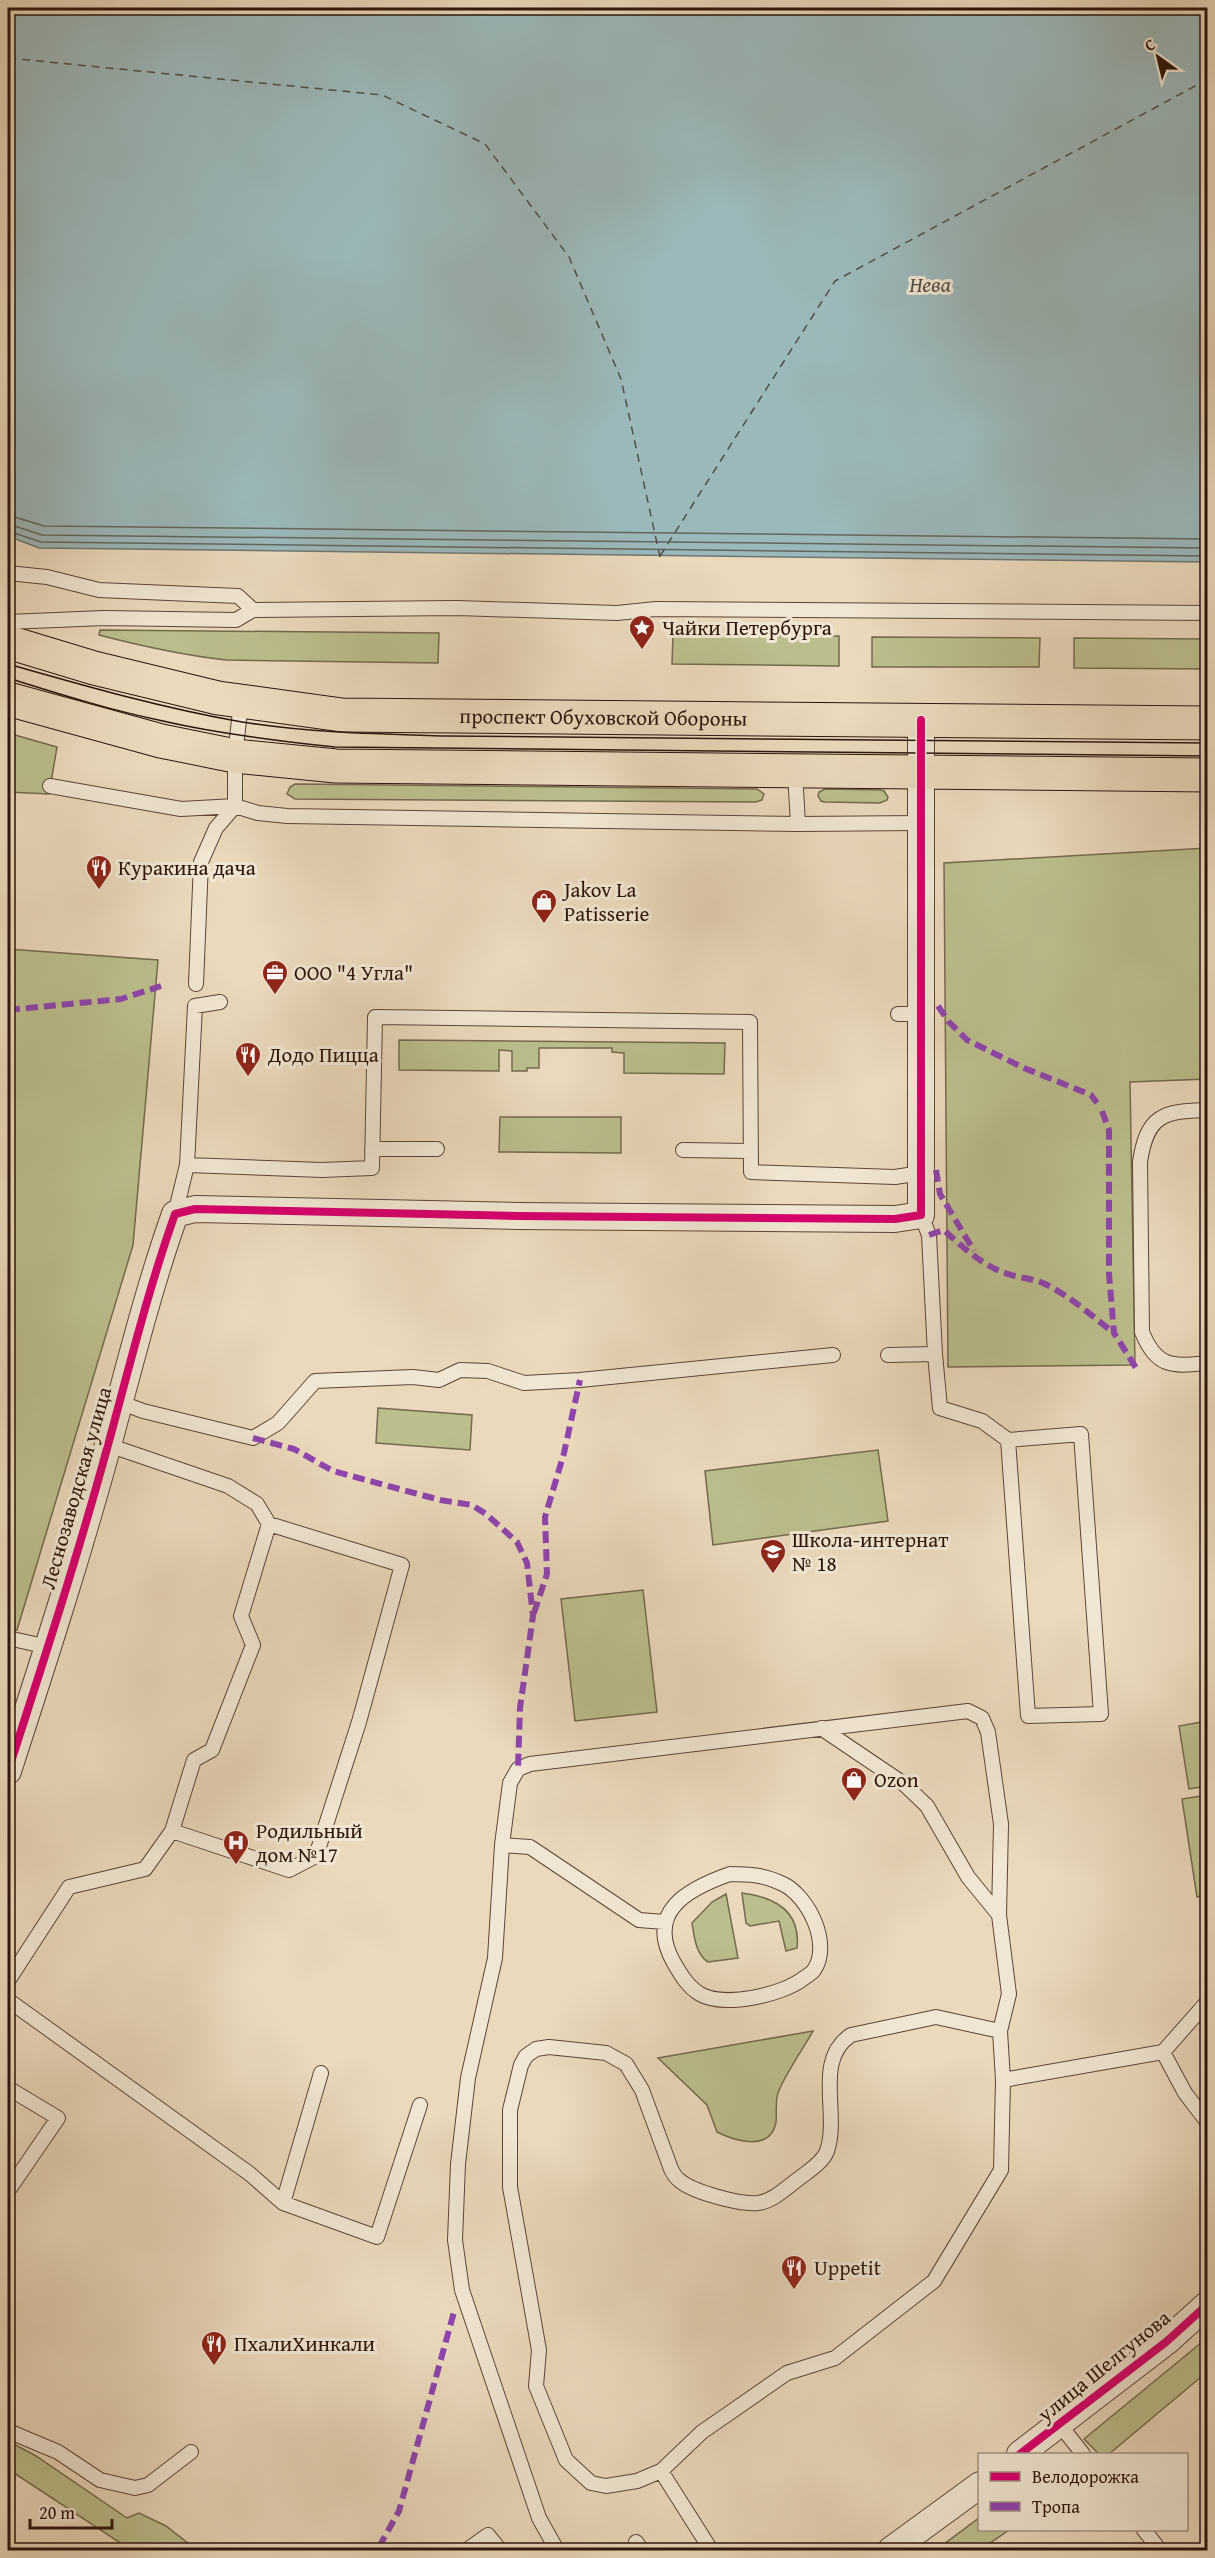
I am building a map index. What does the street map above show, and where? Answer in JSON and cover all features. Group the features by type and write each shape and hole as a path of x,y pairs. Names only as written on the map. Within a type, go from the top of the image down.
{"main road":[{"name":"проспект Обуховской Обороны","path":"8,642 94,668 218,698 342,715 1208,723"},
{"path":"8,699 161,741 235,756 336,766 1208,775"}],"street":[{"path":"174,1214 195,1209 517,1216 895,1219 921,1215 921,1173 909,1014 920,823 921,720"},
{"name":"Леснозаводская улица","path":"8,1771 48,1647 174,1214"},
{"name":"улица Шелгунова","path":"1021,2453 1166,2342 1208,2304"},
{"path":"891,2550 978,2486"}],"lane":[{"path":"8,573 47,577 99,590 238,596 253,610"},
{"path":"8,622 104,618 236,620 253,610 457,608 617,613 656,609 1208,613"},
{"path":"196,984 201,862 216,828 235,806 235,756 242,702"},
{"path":"795,772 798,824"},
{"path":"50,786 181,809 235,806 258,813 287,816 798,824 920,823"},
{"path":"174,1214 187,1165 195,1006 220,1002"},
{"path":"187,1165 322,1170 372,1168 375,1017 449,1017 750,1022 751,1172 895,1177 921,1173"},
{"path":"1208,1110 1185,1110 1168,1114 1153,1123 1143,1139 1140,1162 1142,1332 1153,1353 1173,1366 1208,1363"},
{"path":"372,1149 436,1149"},
{"path":"683,1150 750,1151"},
{"path":"921,1215 929,1235 940,1408 982,1421 1008,1440 1081,1434 1101,1714 1028,1716 1008,1440"},
{"path":"888,1354 935,1354"},
{"path":"119,1402 143,1411 253,1438 278,1423 315,1381 413,1377 440,1380 460,1370 488,1371 524,1383 535,1383 833,1356"},
{"path":"108,1445 228,1486 257,1504 269,1524 402,1565 359,1722 316,1856 289,1870 172,1831"},
{"path":"8,1982 69,1887 145,1869 172,1831 194,1760 212,1750 253,1645 241,1616 269,1524"},
{"path":"8,1638 48,1647"},
{"path":"557,2550 539,2518 462,2290 455,2240 458,2164 468,2078 495,1958 502,1845 510,1783 518,1769 530,1764 968,1711 982,1718 988,1732 1001,1824 999,1915 1009,1994 999,2031 1003,2080 1001,2170 934,2281 835,2358 787,2373 702,2432 661,2471 637,2481 606,2486 591,2483 566,2460 536,2386 539,2349 510,2187 510,2110 521,2065 526,2056 536,2049 549,2047 606,2053 626,2064 642,2090 671,2169 679,2180 691,2188 742,2203 759,2203 774,2197 815,2166 826,2154 830,2138 831,2062 841,2042 863,2031 936,2017 999,2031"},
{"path":"821,1728 904,1784 927,1806 968,1877 999,1915"},
{"path":"502,1845 530,1847 639,1920 664,1922"},
{"path":"730,1874 759,1875 785,1885 806,1902 817,1928 820,1953 814,1970 796,1985 770,1994 723,2001 700,1995 684,1980 666,1949 664,1922 675,1904 701,1884 730,1874"},
{"path":"8,2000 250,2174 284,2203 377,2237 420,2105"},
{"path":"1003,2080 1163,2052 1208,2001"},
{"path":"1163,2052 1185,2094 1208,2122"},
{"path":"284,2203 321,2073"},
{"path":"8,2088 58,2118 8,2191"},
{"path":"1060,2425 1082,2453"},
{"path":"8,2431 58,2452 100,2480 129,2487 148,2486 191,2452"},
{"path":"661,2471 711,2550"},
{"path":"1145,2531 1155,2548"},
{"path":"467,2550 488,2535 500,2550"}],"green space":[{"path":"100,630 439,633 438,663 226,660 130,643 99,635"},
{"path":"673,635 839,636 839,666 672,664"},
{"path":"872,637 1040,638 1039,667 872,667"},
{"path":"1074,638 1207,639 1207,669 1074,668"},
{"path":"8,733 57,747 49,794 8,792"},
{"path":"295,784 757,789 764,794 762,800 756,802 295,799 287,794 290,787"},
{"path":"825,789 881,790 888,797 880,803 825,802 821,801 818,796 819,792"},
{"path":"1207,848 1207,1079 1130,1082 1135,1365 948,1367 944,863"},
{"path":"8,949 158,960 133,1245 17,1630 8,1628"},
{"path":"399,1040 725,1043 724,1074 624,1073 624,1053 612,1052 612,1048 539,1048 539,1068 527,1068 527,1071 512,1071 512,1051 499,1050 499,1071 399,1070"},
{"path":"500,1117 621,1117 621,1153 499,1152"},
{"path":"378,1408 472,1415 470,1450 376,1443"},
{"path":"878,1450 888,1521 713,1545 705,1471"},
{"path":"643,1590 657,1712 575,1721 561,1599"},
{"path":"1207,1721 1207,1786 1189,1789 1179,1726"},
{"path":"1207,1795 1207,1895 1197,1897 1182,1799"},
{"path":"742,1893 775,1902 790,1915 795,1924 797,1948 786,1951 779,1921 750,1926 746,1923"},
{"path":"726,1894 738,1958 708,1962 698,1950 692,1923 712,1902"},
{"path":"813,2031 778,2093 776,2122 773,2131 760,2141 742,2141 717,2132 707,2105 658,2058"},
{"path":"1207,2338 1207,2372 1110,2453 1098,2453 1084,2439"},
{"path":"8,2441 36,2456 127,2518 139,2513 166,2526 197,2550 131,2550 8,2469"},
{"path":"978,2519 978,2531 1008,2531 980,2550 936,2550"}],"water":[{"name":"Нева","path":"8,8 1207,8 1207,562 39,548 8,536"}],"ferry route":[{"path":"8,58 382,95 485,144 569,257 621,379 660,557"},
{"path":"660,556 835,281 1208,79"}],"tram line":[{"path":"8,664 183,710 242,722 318,731 446,736 1208,743"},
{"path":"8,678 104,707 184,726 249,737 335,747 1208,756"}],"marked path":[{"path":"8,1010 121,999 161,986"},
{"path":"938,1006 949,1022 967,1040 1024,1068 1091,1095 1097,1103"},
{"path":"1102,1111 1109,1130 1109,1274 1114,1333 1138,1371"},
{"path":"936,1170 940,1194 974,1251"},
{"path":"929,1235 944,1230 965,1249 996,1270 1040,1282 1054,1289 1114,1333"},
{"path":"534,1613 547,1574 545,1517 564,1453 580,1380"},
{"path":"253,1438 294,1449 333,1471 440,1500 472,1505 486,1514 517,1542 527,1563 533,1616 520,1708 518,1769"},
{"path":"379,2547 399,2511 454,2312"}],"cycle path":[{"path":"8,1771 97,1486 147,1300 175,1214 195,1209 517,1216 895,1219 921,1215 921,720"},
{"path":"1021,2453 1166,2342 1208,2304"}],"place":[{"name":"Чайки Петербурга","path":"642,651"},
{"name":"Куракина дача","path":"99,891"},
{"name":"Jakov La Patisserie","path":"544,925"},
{"name":"ООО \"4 Угла\"","path":"275,996"},
{"name":"Додо Пицца","path":"248,1078"},
{"name":"Школа-интернат № 18","path":"773,1575"},
{"name":"Ozon","path":"854,1803"},
{"name":"Родильный дом №17","path":"236,1866"},
{"name":"Uppetit","path":"794,2291"},
{"name":"ПхалиХинкали","path":"214,2367"}]}
